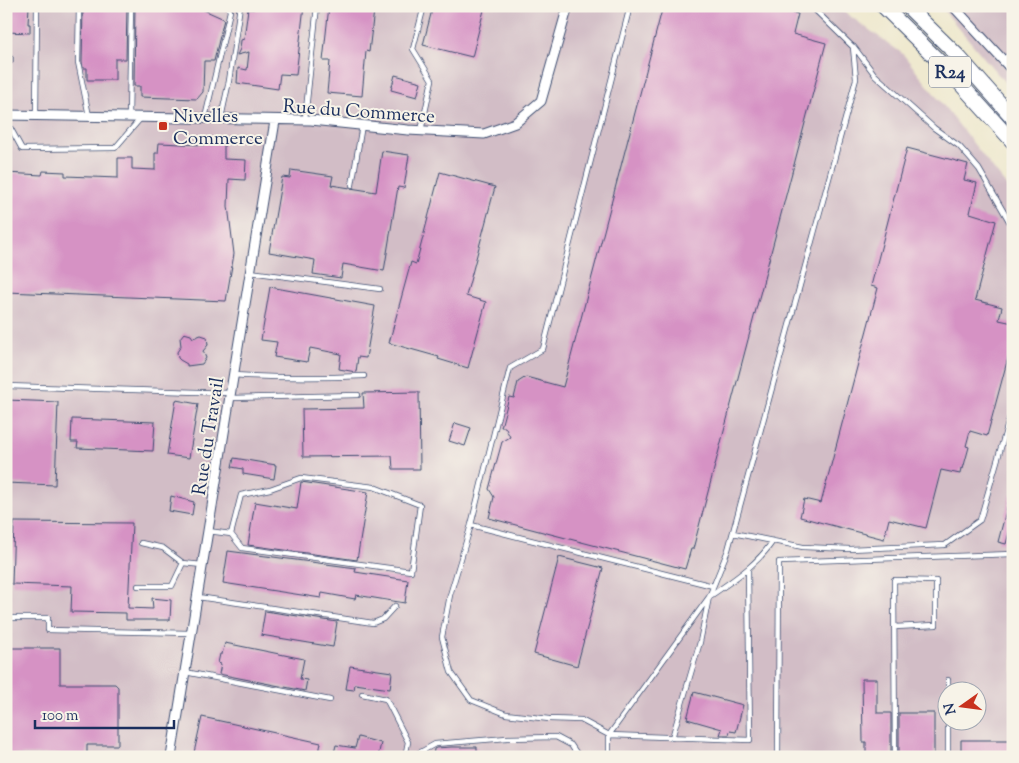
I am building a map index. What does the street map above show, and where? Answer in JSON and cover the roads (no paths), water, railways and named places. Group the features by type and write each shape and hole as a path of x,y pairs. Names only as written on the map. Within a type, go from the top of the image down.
{"highway":[{"name":"R24","path":"883,6 948,68 1013,142"},
{"name":"R24","path":"907,6 959,57 1013,118"}],"street":[{"name":"Rue du Commerce","path":"6,115 205,120 305,120 422,131 484,134 515,123 541,101 568,6"},
{"path":"953,6 1013,71"},
{"name":"Rue du Travail","path":"171,757 275,121"}],"lane":[{"path":"36,116 37,6"},
{"path":"79,6 78,62 89,117"},
{"path":"129,118 131,6"},
{"path":"205,120 224,44 230,11 228,6"},
{"path":"220,120 229,81 240,6"},
{"path":"305,120 317,6"},
{"path":"422,131 432,80 413,49 424,6"},
{"path":"630,6 543,349 510,368 472,525 450,595 442,637 451,672 472,700 506,714 548,719 581,720 609,735 750,740 748,569"},
{"path":"807,6 812,8 853,47 875,75 934,128 959,146 978,169 1013,228"},
{"path":"672,738 700,642 709,597 733,533 856,79 853,47"},
{"path":"1004,60 1013,50"},
{"path":"6,120 22,149 115,148 141,118"},
{"path":"352,185 362,125"},
{"path":"250,272 380,289"},
{"path":"233,375 320,378 364,376"},
{"path":"6,386 230,396 358,395"},
{"path":"733,533 803,547 850,549 945,546 980,520 1013,406"},
{"path":"208,531 231,534 242,548 411,571 420,505 374,487 301,478 270,489 241,495 231,534"},
{"path":"472,525 713,586"},
{"path":"608,757 609,735 709,597 763,556 773,541"},
{"path":"141,543 163,548 183,563 202,565"},
{"path":"778,757 778,562 1013,554"},
{"path":"138,586 172,586 183,563"},
{"path":"894,627 936,625 936,581 894,580 894,627 895,757"},
{"path":"197,597 373,623 384,619 395,606"},
{"path":"6,618 48,618 48,630 191,633"},
{"path":"185,672 330,700"},
{"path":"362,694 386,699 408,742 405,757"},
{"path":"948,730 948,757"},
{"path":"416,757 417,754 434,744 507,738 556,737 571,745 579,757"}],"place":[{"name":"Nivelles Commerce","path":"163,126"}]}
